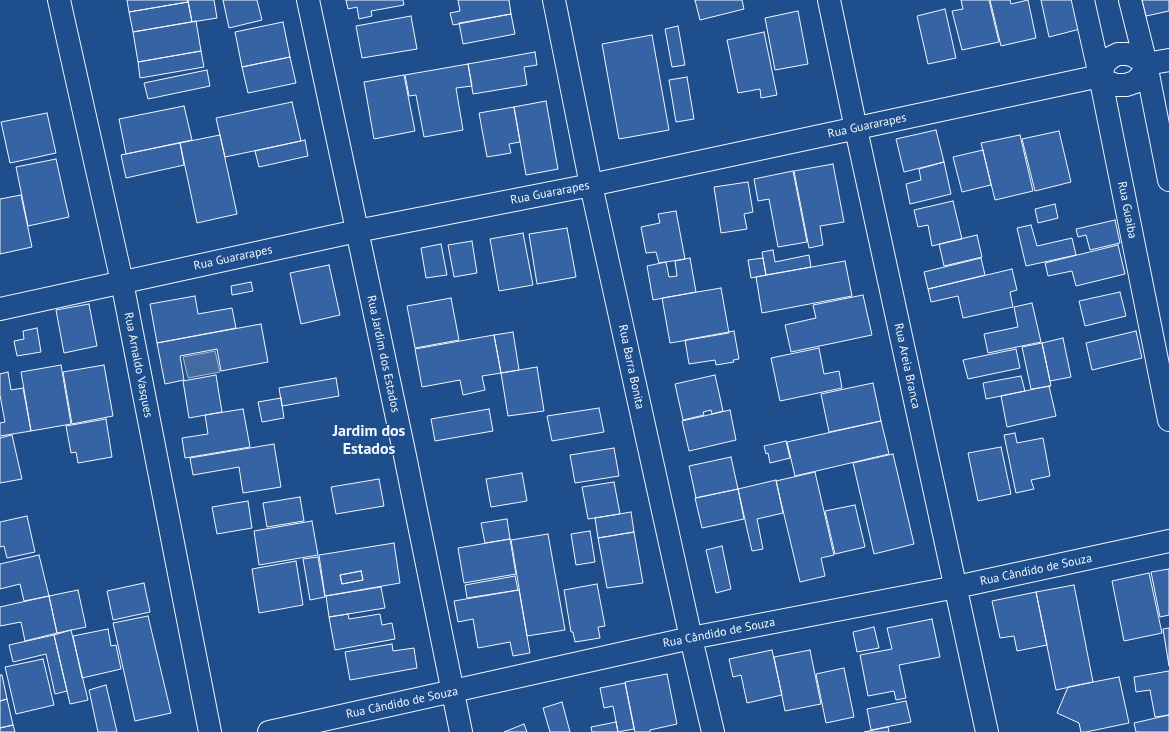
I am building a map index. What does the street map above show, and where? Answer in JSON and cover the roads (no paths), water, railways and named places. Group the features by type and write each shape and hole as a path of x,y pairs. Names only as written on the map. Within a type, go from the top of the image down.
{"street":[{"name":"Rua Arnaldo Vasques","path":"59,0 122,282 210,732"},
{"name":"Rua Jardim dos Estados","path":"308,0 407,467 461,732"},
{"name":"Rua Barra Bonita","path":"554,0 591,185 713,732"},
{"name":"Rua Areia Branca","path":"830,0 856,129 987,732"},
{"name":"Rua Guaiba","path":"1083,0 1100,76 1169,420"},
{"path":"1130,0 1146,64 1169,180"},
{"path":"1146,64 1169,60"},
{"path":"1100,76 1108,82 1126,86 1135,82 1142,75 1146,64"},
{"name":"Rua Guararapes","path":"0,309 357,231 591,185 1100,76"},
{"name":"Rua Cândido de Souza","path":"269,732 691,638 956,587 1169,541"}],"water":[{"path":"215,351 220,372 188,378 183,357"}],"district":[{"name":"Jardim dos Estados","path":"369,440"}]}
